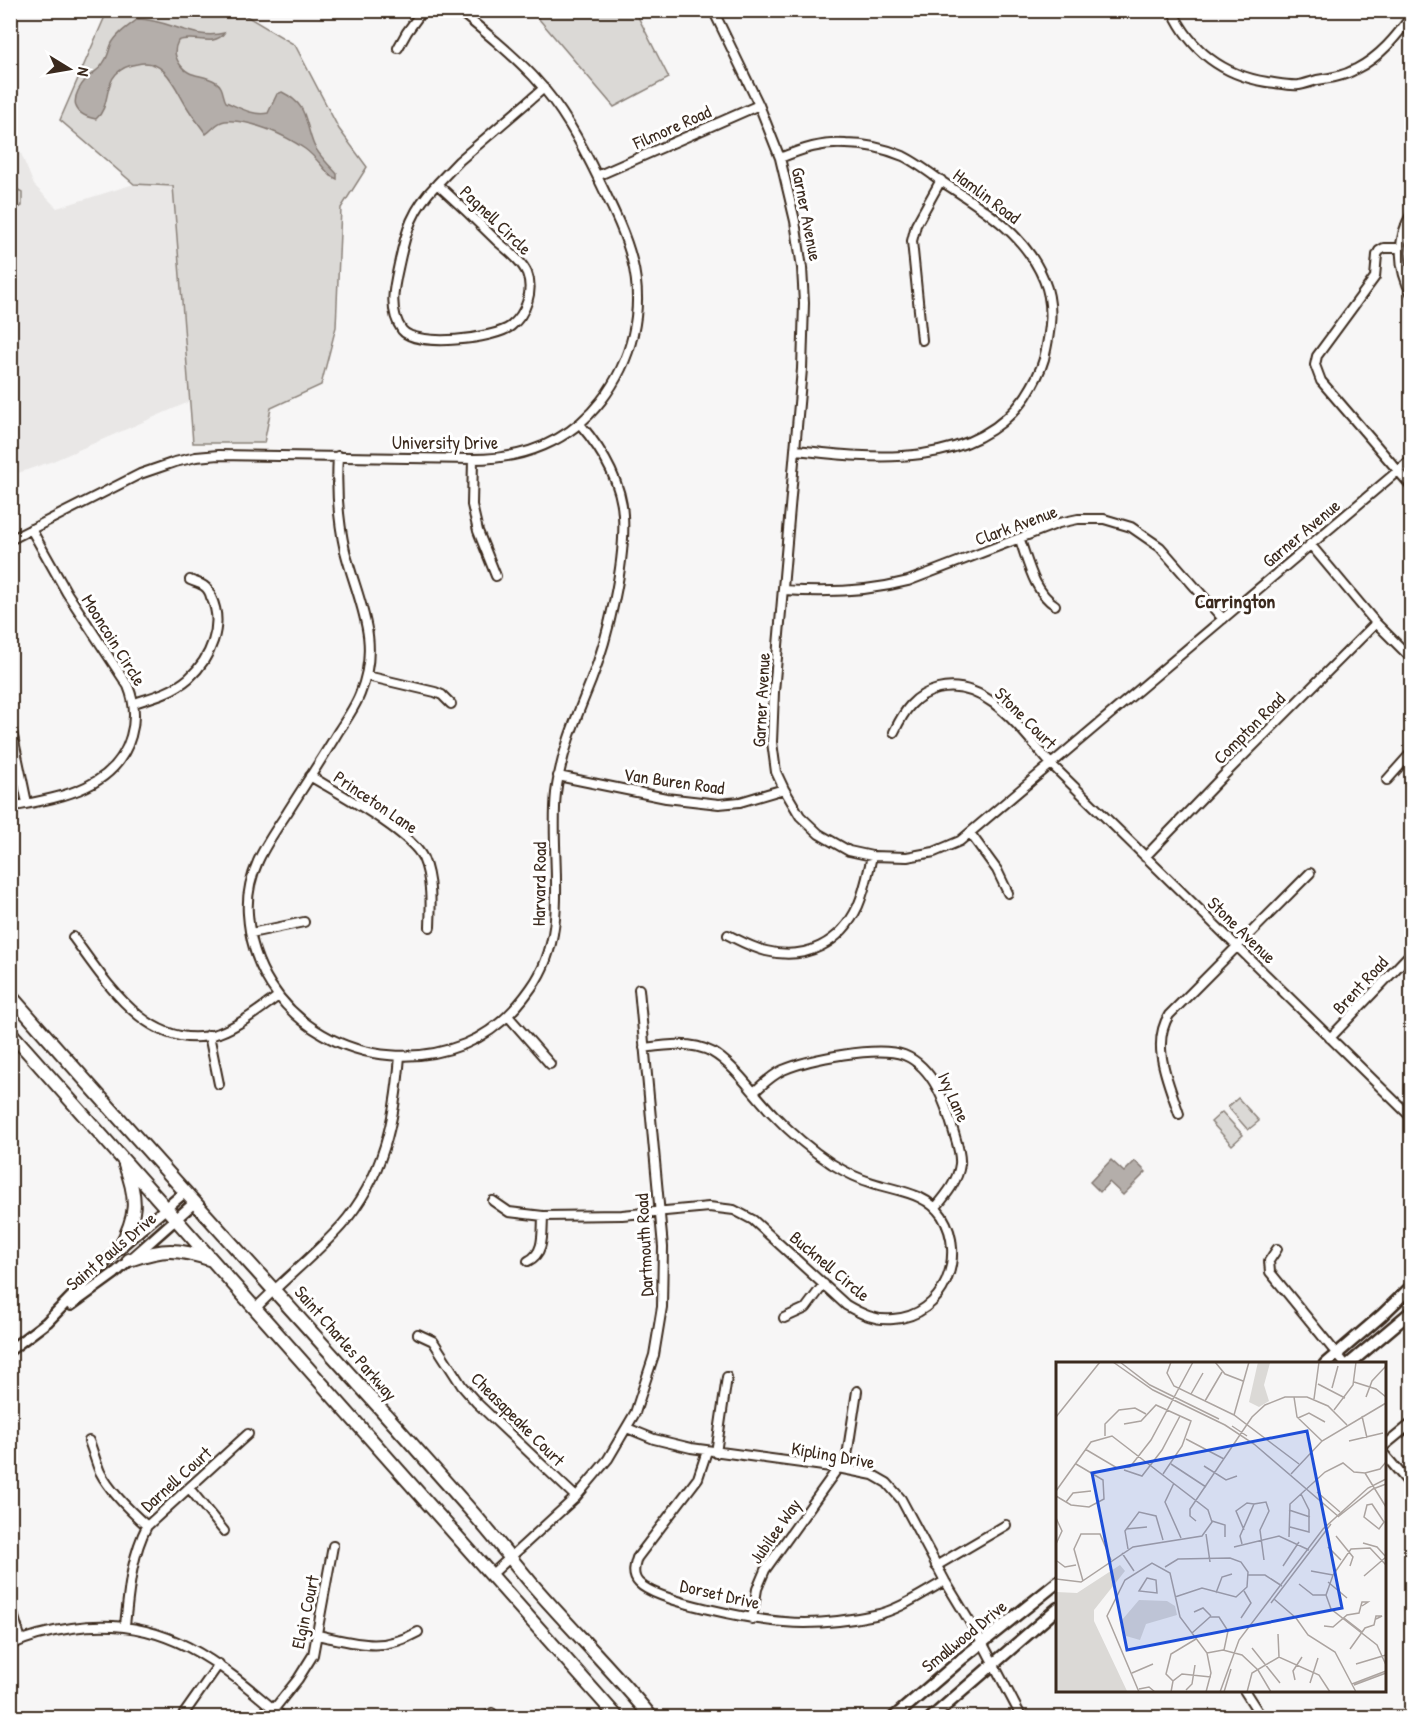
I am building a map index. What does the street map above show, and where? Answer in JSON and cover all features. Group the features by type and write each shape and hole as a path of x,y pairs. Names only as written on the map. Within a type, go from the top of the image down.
{"main road":[{"name":"Saint Charles Parkway","path":"10,995 194,1203 274,1289 652,1718"},
{"path":"10,1032 618,1718"},
{"path":"120,1247 129,1228 135,1204 132,1183 122,1158"},
{"path":"129,1260 168,1250 213,1260"},
{"path":"1327,1362 1412,1286"},
{"path":"1349,1362 1412,1311"},
{"name":"Smallwood Drive","path":"893,1718 982,1642 1056,1584"},
{"path":"931,1718 1056,1610"}],"street":[{"path":"398,48 423,10"},
{"name":"University Drive","path":"10,540 140,474 196,457 219,454 472,459 505,457 533,450 562,436 580,423 606,394 624,363 632,340 637,309 632,260 597,176 573,129 544,88 498,43 458,10"},
{"path":"1172,10 1184,34 1218,66 1253,80 1295,85 1336,78 1356,70 1390,44 1412,15"},
{"name":"Garner Avenue","path":"717,13 759,105 780,158 798,236 803,280 804,342 774,692 772,742 776,772 784,789 800,816 819,834 849,851 872,856 920,856 951,846 970,833 1412,459"},
{"name":"Pagnell Circle","path":"437,184 516,259 527,274 530,287 528,298 517,320 505,330 442,341 410,336 398,323 393,291 406,233 417,208 437,184 459,161 544,88"},
{"name":"Filmore Road","path":"597,176 759,105"},
{"name":"Hamlin Road","path":"780,158 819,145 846,144 903,156 988,212 1012,231 1028,250 1044,280 1050,305 1050,328 1042,366 1033,384 1009,417 992,431 974,441 950,448 901,457 868,457 796,450"},
{"path":"922,340 912,241 919,219 941,180"},
{"path":"1412,213 1400,248 1403,277 1412,295"},
{"path":"1400,248 1380,250 1377,255 1375,277 1317,356 1315,365 1321,381 1412,488"},
{"name":"Harvard Road","path":"338,456 337,496 342,535 368,625 370,651 367,676 353,709 255,866 248,896 251,933 261,966 277,997 309,1026 341,1044 383,1055 400,1056 436,1052 480,1037 508,1016 538,977 554,935 556,900 554,821 558,776 571,729 591,681 606,634 624,534 623,512 616,481 597,445 580,423"},
{"path":"472,459 472,505 478,531 496,576"},
{"name":"Clark Avenue","path":"784,590 843,592 884,588 908,582 1059,524 1078,519 1104,519 1131,527 1160,547 1223,619"},
{"name":"Mooncoin Circle","path":"10,807 88,787 104,778 127,748 133,728 134,703 123,678 67,593 31,529"},
{"path":"1020,540 1039,588 1043,595 1055,605"},
{"path":"1310,544 1376,623 1412,659"},
{"path":"134,703 164,693 180,684 195,672 209,652 216,625 213,601 204,586 190,580"},
{"name":"Compton Road","path":"1145,857 1230,768 1376,623"},
{"path":"367,676 435,692 451,704"},
{"name":"Stone Court","path":"894,732 906,709 918,697 940,688 964,689 982,695 996,705 1051,764"},
{"path":"10,722 27,803"},
{"path":"1387,780 1412,752"},
{"name":"Stone Avenue","path":"1051,764 1412,1118"},
{"name":"Princeton Lane","path":"310,776 398,831 418,850 428,877 430,927"},
{"name":"Van Buren Road","path":"558,776 666,798 719,804 740,802 784,789"},
{"path":"970,833 997,870 1008,893"},
{"path":"728,935 755,948 780,954 800,954 820,947 838,934 853,916 864,892 872,856"},
{"path":"1179,1114 1161,1049 1165,1023 1170,1015 1310,873"},
{"path":"251,933 304,922"},
{"path":"73,937 102,978 133,1011 163,1031 184,1037 209,1035 236,1025 277,997"},
{"name":"Brent Road","path":"1330,1038 1412,952"},
{"name":"Dartmouth Road","path":"491,1575 576,1497 608,1459 627,1428 651,1367 661,1321 664,1267 639,989"},
{"path":"508,1016 550,1064"},
{"path":"209,1035 219,1084"},
{"path":"645,1048 683,1046 711,1052 723,1060 779,1120 829,1162 858,1177 918,1197 936,1208"},
{"name":"Ivy Lane","path":"754,1092 783,1071 834,1057 876,1050 895,1053 910,1059 925,1070 941,1096 960,1155 956,1179 936,1208"},
{"path":"255,1309 340,1227 373,1181 391,1130 400,1056"},
{"name":"Saint Pauls Drive","path":"47,1322 120,1247 185,1192"},
{"name":"Bucknell Circle","path":"493,1201 509,1212 543,1216 659,1212 709,1207 744,1214 768,1232 846,1305 871,1317 893,1319 904,1318 926,1306 940,1292 949,1274 953,1246 948,1226 936,1208"},
{"name":"Saint Pauls Drive","path":"10,1350 115,1273 194,1203"},
{"path":"528,1262 539,1252 543,1216"},
{"path":"1277,1249 1269,1261 1270,1272 1345,1362"},
{"path":"784,1318 806,1308 824,1284"},
{"name":"Cheasapeake Court","path":"418,1334 433,1341 462,1386 477,1403 576,1497"},
{"path":"711,1452 727,1377"},
{"path":"842,1468 857,1391"},
{"path":"1386,1444 1412,1423"},
{"name":"Kipling Drive","path":"627,1428 654,1439 711,1452 842,1468 873,1475 894,1490 982,1642 1022,1718"},
{"name":"Darnell Court","path":"125,1625 134,1561 140,1539 147,1526 248,1434"},
{"path":"89,1441 100,1472 106,1481 134,1515 147,1526"},
{"name":"Dorset Drive","path":"711,1452 698,1479 637,1558 634,1567 635,1577 643,1587 658,1594 726,1614 785,1623 809,1623 833,1622 875,1615 891,1610 945,1581"},
{"path":"1386,1456 1412,1487"},
{"name":"Jubilee Way","path":"752,1619 757,1588 765,1570 842,1468"},
{"path":"189,1488 224,1531"},
{"path":"936,1566 1006,1525"},
{"name":"Elgin Court","path":"274,1709 306,1667 312,1655 333,1545"},
{"path":"10,1604 21,1640"},
{"path":"10,1647 21,1640 82,1627 125,1625 188,1646 219,1664 284,1718"},
{"path":"317,1635 378,1646 397,1643 418,1632"},
{"path":"181,1718 219,1664"},
{"path":"1245,1692 1262,1718"},
{"path":"484,1718 492,1713"}],"shaded area":[{"path":"113,11 238,11 295,45 339,129 367,167 341,208 336,327 321,385 271,408 264,443 193,443 173,186 134,184 60,120 106,14"},
{"path":"532,11 635,11 669,78 614,107"},
{"path":"138,19 160,22 202,34 224,33 215,40 184,39 178,41 175,52 179,63 191,74 211,79 219,84 226,102 247,111 268,113 277,94 282,92 297,102 304,113 315,147 337,174 337,179 331,176 305,149 288,138 256,125 225,121 206,134 168,76 155,65 137,64 121,70 112,79 103,109 96,119 81,113 75,103 78,91 87,78 102,65 116,37"},
{"path":"10,127 34,185 57,208 134,184 173,185 189,402 53,461 18,473 10,444"},
{"path":"11,186 22,192 22,206 11,212"},
{"path":"1238,1098 1259,1121 1248,1130 1228,1107"},
{"path":"1222,1112 1243,1135 1232,1145 1211,1122"},
{"path":"1111,1160 1124,1172 1135,1161 1146,1172 1123,1195 1109,1182 1100,1192 1090,1182"}],"district":[{"name":"Carrington","path":"1235,600"}]}
